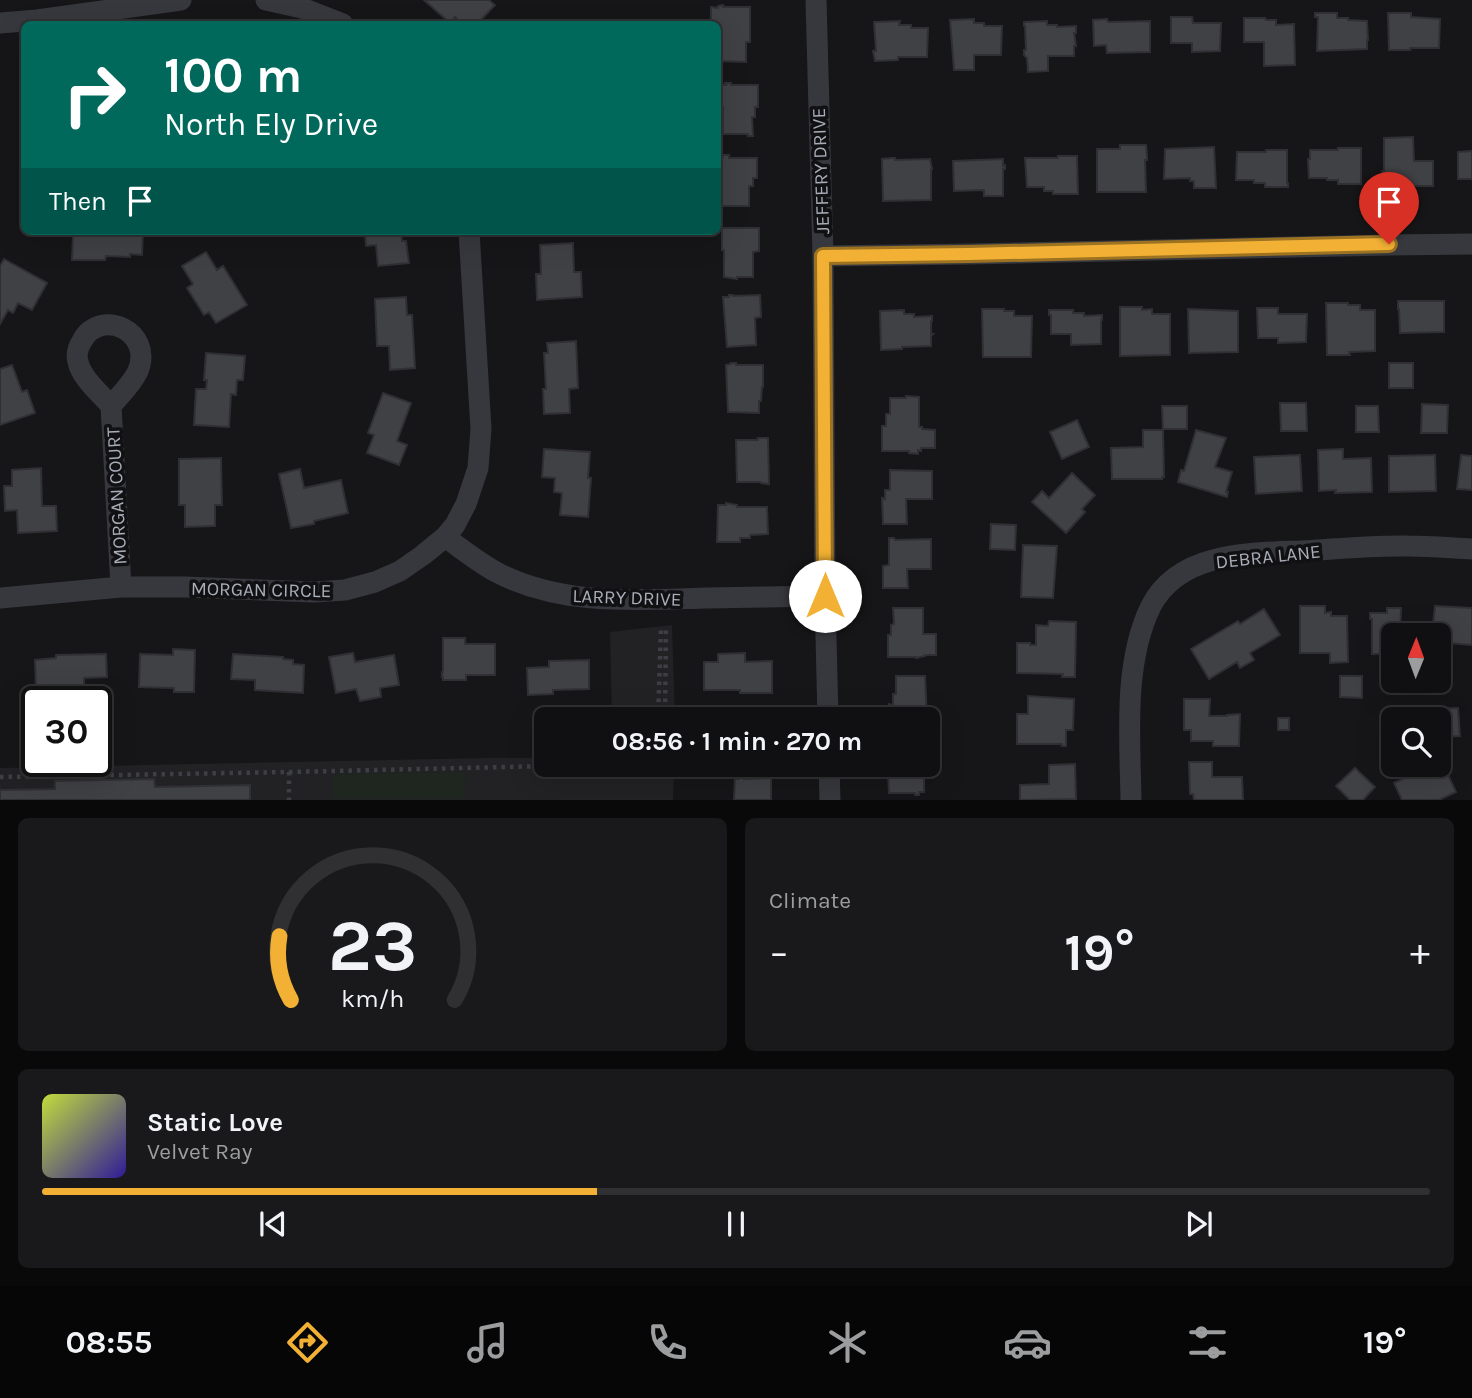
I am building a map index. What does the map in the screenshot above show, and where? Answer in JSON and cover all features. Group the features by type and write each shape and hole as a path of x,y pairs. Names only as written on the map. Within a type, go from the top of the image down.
{"street":[{"path":"25,21 181,0"},
{"path":"266,0 302,8 335,21"},
{"name":"JEFFERY DRIVE","path":"816,0 823,256 828,707"},
{"path":"0,23 21,21"},
{"name":"MORGAN CIRCLE","path":"0,598 121,587 314,592 345,590 375,582 400,570 445,537 466,504 478,468 481,429 470,235"},
{"path":"823,256 1472,244"},
{"name":"MORGAN COURT","path":"111,406 121,587"},
{"name":"LARRY DRIVE","path":"445,537 497,572 562,595 599,600 825,596"},
{"name":"DEBRA LANE","path":"1131,800 1129,718 1138,643 1152,606 1168,582 1184,571 1213,560 1261,553 1406,546 1472,549"},
{"path":"829,777 830,800"}],"path":[{"path":"659,707 664,628 664,707"},
{"path":"0,777 534,766"},
{"path":"289,772 289,800"}],"shaded area":[{"path":"672,625 675,707 612,707 610,632"},
{"path":"534,758 534,777 674,777 673,800 0,800 0,768 21,768 21,777 112,777 112,766"},
{"path":"466,772 465,799 333,799 333,774"}],"building":[{"path":"424,0 489,0 495,5 480,21 459,21 455,17 448,21"},
{"path":"711,7 750,7 750,42 746,42 746,62 721,61 721,21 711,21"},
{"path":"1315,13 1337,13 1337,18 1367,21 1367,49 1317,51 1318,17 1315,17"},
{"path":"1388,13 1411,13 1411,17 1440,19 1439,48 1389,50"},
{"path":"1171,17 1192,17 1193,23 1221,23 1220,51 1192,52 1192,43 1171,43"},
{"path":"1244,18 1276,20 1276,25 1294,24 1295,65 1264,66 1264,42 1244,42"},
{"path":"974,19 974,23 984,23 984,26 1002,26 1001,55 974,55 974,70 954,70 950,20"},
{"path":"1107,19 1108,22 1150,21 1150,52 1107,53 1106,45 1094,46 1093,20"},
{"path":"900,21 899,25 911,25 911,28 928,28 927,57 898,57 898,60 875,61 874,22"},
{"path":"1047,21 1047,25 1057,27 1076,26 1074,56 1048,56 1048,71 1028,72 1027,58 1024,55 1024,22"},
{"path":"725,83 758,85 758,107 755,107 755,117 752,117 753,136 723,134 721,85 726,85"},
{"path":"1413,137 1414,161 1433,161 1433,186 1410,186 1400,184 1400,179 1384,179 1384,138"},
{"path":"1120,145 1146,145 1146,192 1097,192 1097,149 1120,149"},
{"path":"1214,147 1216,188 1194,188 1194,181 1190,181 1190,178 1164,179 1165,149"},
{"path":"1361,148 1361,184 1338,184 1338,180 1309,178 1310,150"},
{"path":"1287,150 1288,187 1265,187 1265,183 1254,183 1254,180 1236,180 1237,152"},
{"path":"1472,151 1472,179 1458,179 1458,152"},
{"path":"729,155 729,158 757,158 757,178 753,178 753,186 749,186 749,206 721,206 723,157"},
{"path":"1077,156 1078,194 1053,194 1053,191 1044,191 1044,187 1027,187 1025,158"},
{"path":"882,159 930,159 931,200 883,201"},
{"path":"1003,159 1003,196 984,196 984,190 954,191 953,161"},
{"path":"722,228 759,228 759,251 753,252 753,277 724,277"},
{"path":"143,235 142,255 106,256 105,260 72,260 73,236"},
{"path":"365,235 401,235 402,241 406,241 409,263 378,266 376,245 366,246"},
{"path":"573,243 574,272 581,272 582,297 537,300 536,274 541,274 540,245"},
{"path":"206,252 217,270 223,266 247,305 216,323 209,312 204,315 187,288 193,284 182,266"},
{"path":"4,259 47,283 32,310 18,303 13,313 8,310 0,324 0,266"},
{"path":"760,295 761,317 755,318 756,345 727,347 723,297"},
{"path":"406,297 407,315 412,315 415,368 390,370 389,346 377,346 375,299"},
{"path":"1398,301 1444,301 1444,332 1400,333"},
{"path":"1326,303 1348,303 1360,305 1360,310 1375,310 1375,351 1327,355"},
{"path":"1120,307 1142,307 1142,310 1152,309 1152,314 1170,314 1170,355 1120,356"},
{"path":"1257,308 1278,308 1278,314 1307,314 1306,342 1278,343 1278,338 1258,338"},
{"path":"982,309 1004,309 1014,311 1014,316 1032,316 1031,357 983,357"},
{"path":"1188,309 1238,311 1238,352 1189,353"},
{"path":"904,310 904,314 914,314 914,317 932,316 931,346 881,350 880,311"},
{"path":"1049,310 1073,310 1073,313 1084,313 1084,316 1102,315 1101,344 1071,345 1071,334 1051,334"},
{"path":"576,341 578,388 569,389 570,413 544,414 544,353 548,353 547,343"},
{"path":"206,353 245,356 243,380 237,380 236,395 231,394 229,427 194,425 196,389 206,389"},
{"path":"1389,363 1413,363 1413,388 1389,388"},
{"path":"12,365 22,392 27,390 35,413 0,425 0,369"},
{"path":"726,365 763,365 759,413 728,412"},
{"path":"383,393 411,403 397,441 407,445 399,465 367,453 374,435 368,433"},
{"path":"919,397 919,427 935,430 935,448 921,448 918,454 909,451 882,451 882,426 886,426 886,414 890,414 890,398"},
{"path":"1280,403 1306,403 1307,431 1281,431"},
{"path":"1422,404 1448,405 1447,433 1421,433"},
{"path":"1162,406 1187,406 1187,429 1163,429"},
{"path":"1356,406 1378,406 1379,432 1356,432"},
{"path":"1077,420 1089,447 1062,459 1050,432"},
{"path":"1143,430 1163,430 1164,477 1112,479 1111,448 1143,447"},
{"path":"1196,430 1226,438 1215,467 1232,472 1227,497 1178,482"},
{"path":"768,438 769,484 737,482 736,440"},
{"path":"544,449 590,452 588,517 560,515 562,493 554,492 555,478 542,477"},
{"path":"1343,449 1343,459 1371,458 1372,492 1319,491 1318,450"},
{"path":"1300,455 1302,491 1256,494 1254,457"},
{"path":"1435,455 1436,491 1389,492 1389,456"},
{"path":"1461,455 1472,456 1472,490 1457,489"},
{"path":"221,458 222,505 215,505 215,526 185,527 185,505 179,505 179,459"},
{"path":"41,468 42,506 56,506 57,531 18,533 17,510 5,511 4,486 12,486 12,470"},
{"path":"300,469 304,488 341,480 348,513 291,528 279,474"},
{"path":"890,470 932,471 932,499 906,499 907,524 883,524 882,498 885,499 885,490 890,490"},
{"path":"1072,473 1095,495 1082,509 1085,512 1066,533 1032,502 1042,491 1049,498"},
{"path":"726,503 737,507 767,507 768,534 750,535 750,538 740,538 740,542 717,542 718,505"},
{"path":"991,524 1016,525 1015,550 990,549"},
{"path":"889,538 931,539 931,569 907,569 908,588 883,588 883,566 889,565"},
{"path":"1023,545 1057,546 1053,598 1021,597"},
{"path":"1300,606 1325,606 1325,613 1331,612 1331,616 1347,616 1348,662 1330,663 1330,653 1300,653"},
{"path":"1435,606 1472,608 1472,645 1451,643 1451,623 1433,623"},
{"path":"893,608 923,608 923,634 936,634 936,655 916,658 888,657 888,635 891,635 891,625 894,624"},
{"path":"1387,608 1401,608 1400,623 1381,623 1381,654 1372,654 1370,613 1387,613"},
{"path":"1264,609 1280,635 1250,653 1254,660 1240,668 1237,662 1209,679 1191,649"},
{"path":"1049,621 1076,622 1075,677 1062,677 1063,674 1017,673 1017,643 1036,645 1036,625 1048,626"},
{"path":"443,638 465,638 465,644 495,644 495,675 466,675 466,680 443,680"},
{"path":"173,649 195,650 194,692 174,692 174,688 139,687 140,654 173,655"},
{"path":"353,653 355,662 394,655 399,685 380,688 381,697 360,701 356,689 336,693 329,657"},
{"path":"745,653 745,662 772,661 772,693 704,690 704,662 718,662 718,654"},
{"path":"106,654 107,677 84,678 84,686 36,686 35,660 56,658 56,655"},
{"path":"233,654 283,657 293,660 293,664 304,665 303,693 255,690 255,680 231,679"},
{"path":"589,660 589,689 553,690 553,694 528,695 527,668 549,667 549,661"},
{"path":"896,676 925,676 926,707 889,707 889,704 893,705 893,694 896,694"},
{"path":"1340,676 1362,676 1362,698 1340,697"},
{"path":"1028,696 1074,699 1073,730 1066,730 1066,746 1017,744 1017,714 1028,714"},
{"path":"1184,699 1210,699 1209,716 1240,714 1239,746 1213,746 1213,741 1191,741 1191,730 1184,730"},
{"path":"1451,708 1458,708 1460,736 1451,736"},
{"path":"1278,718 1289,718 1289,730 1278,730"},
{"path":"1189,762 1212,762 1212,777 1242,777 1243,800 1194,800 1193,794 1190,794"},
{"path":"1075,764 1076,799 1020,800 1020,785 1049,784 1049,765"},
{"path":"1355,768 1375,787 1363,800 1350,800 1336,786"},
{"path":"888,777 924,777 924,792 919,792 919,795 889,793"},
{"path":"1407,777 1449,777 1456,792 1439,800 1402,800 1394,783"},
{"path":"771,778 771,800 734,800 735,779"},
{"path":"154,779 155,787 250,785 250,800 0,800 0,790 55,789 55,781"}],"route":[{"path":"825,596 823,256 1389,244"}]}
